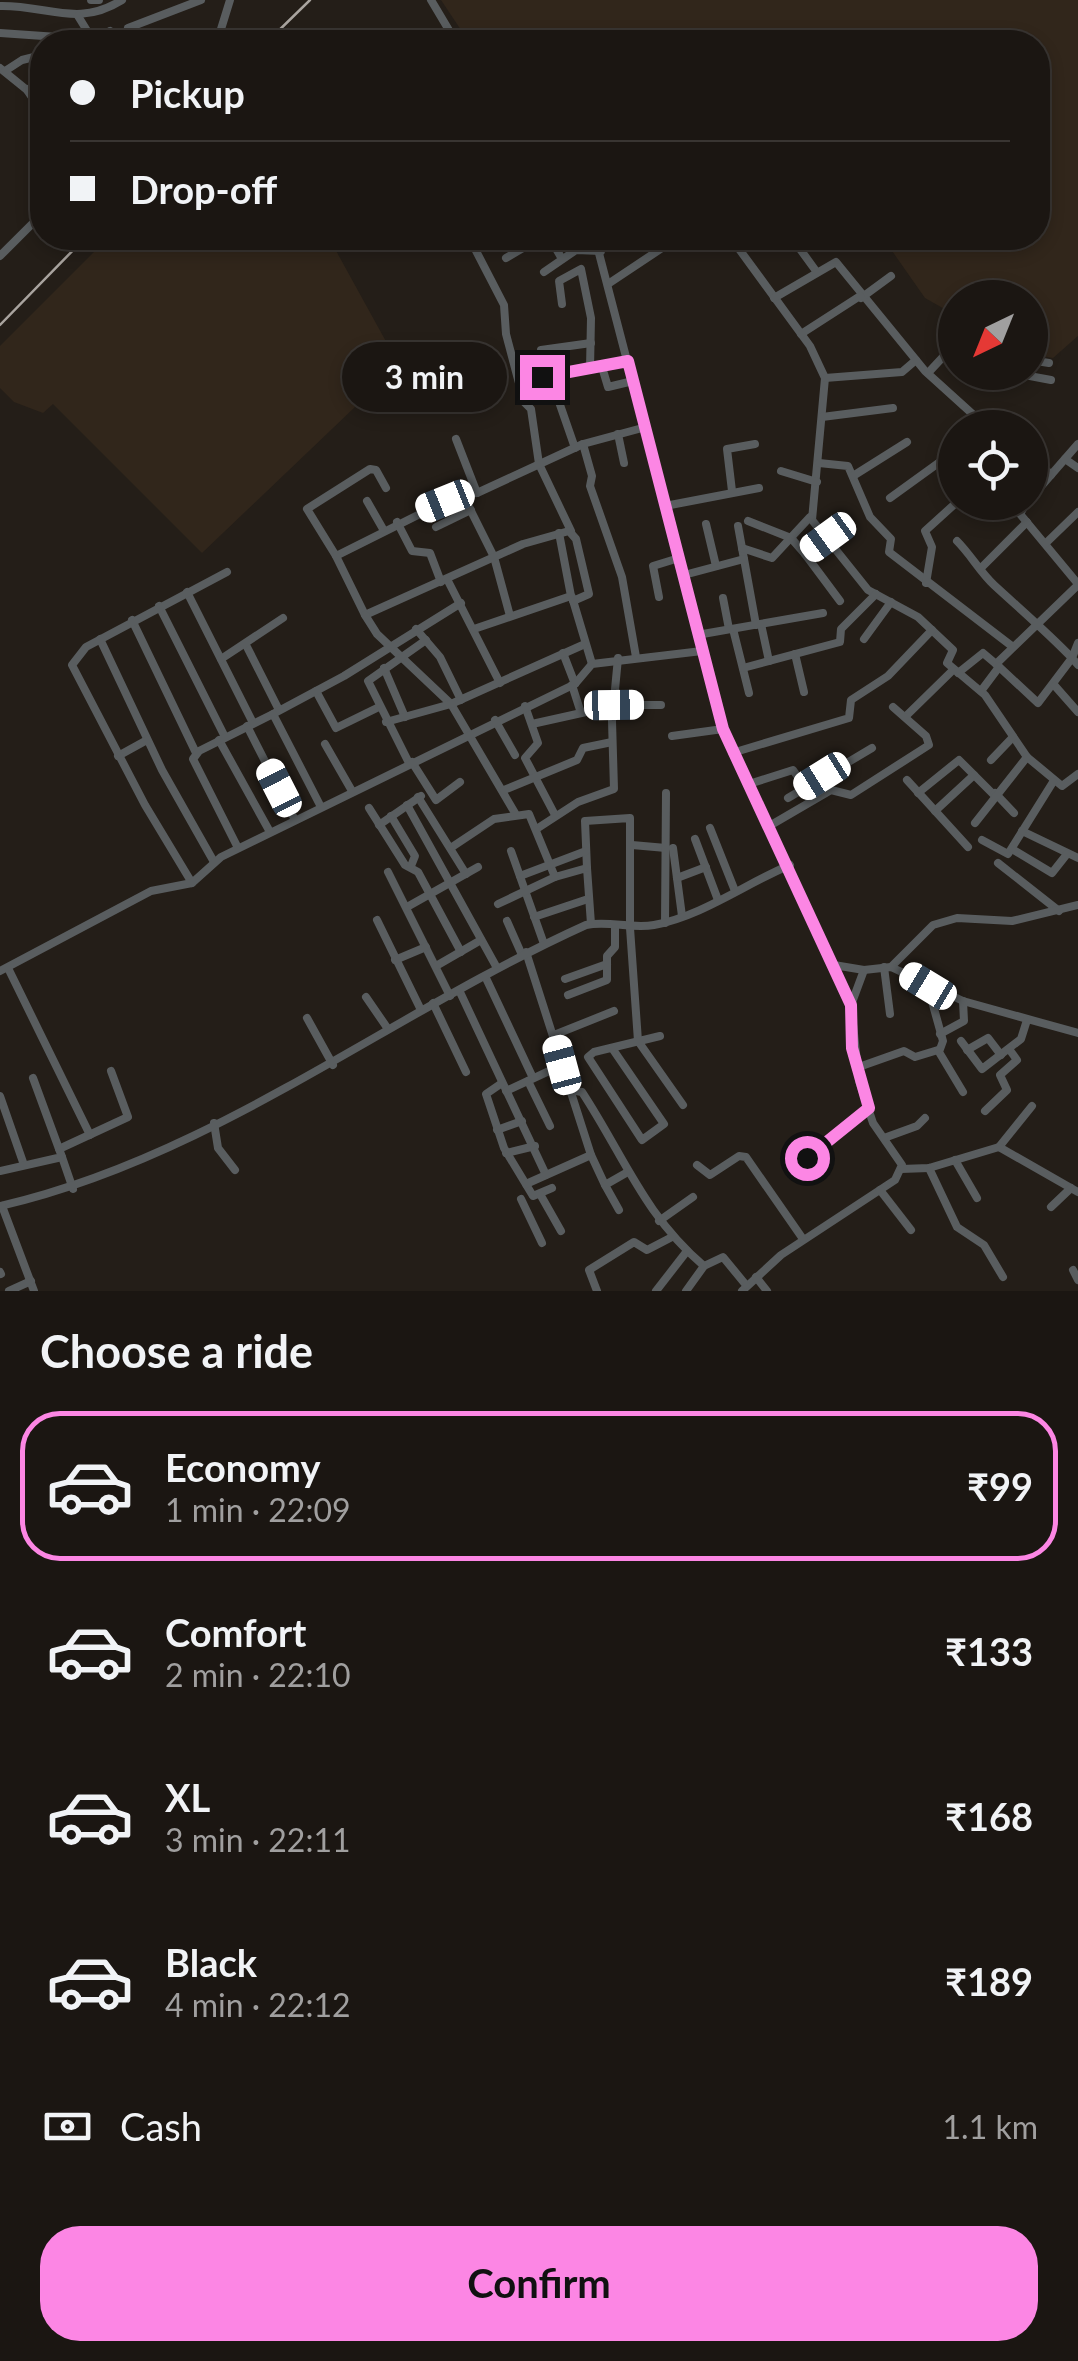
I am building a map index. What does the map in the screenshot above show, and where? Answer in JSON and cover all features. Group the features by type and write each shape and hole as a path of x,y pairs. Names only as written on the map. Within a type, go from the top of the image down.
{"street":[{"path":"90,0 99,0"},
{"path":"128,28 202,0"},
{"path":"431,0 449,30"},
{"path":"0,6 78,16 102,12 116,1"},
{"path":"220,30 226,1"},
{"path":"78,16 87,30"},
{"path":"0,33 30,35"},
{"path":"30,58 3,70 30,94"},
{"path":"26,90 30,88"},
{"path":"0,256 30,226"},
{"path":"474,629 588,594 571,531 539,464 531,409 524,402 506,334 504,305 476,250"},
{"path":"506,258 518,250"},
{"path":"557,250 562,259"},
{"path":"544,272 580,250"},
{"path":"595,250 601,251 723,729 790,865 851,1005 856,1068 869,1108 901,1169"},
{"path":"608,284 659,250"},
{"path":"740,250 801,334 825,378 817,482 810,516 772,558 742,548"},
{"path":"801,250 816,271"},
{"path":"774,298 836,262 916,360 968,410"},
{"path":"562,304 559,281 581,269 591,343 590,369"},
{"path":"801,334 891,276"},
{"path":"540,350 591,343"},
{"path":"825,378 902,372 916,360"},
{"path":"542,377 628,361"},
{"path":"928,373 938,362"},
{"path":"602,367 606,386 633,381"},
{"path":"558,400 592,476 590,486 622,577 636,657"},
{"path":"822,417 893,408"},
{"path":"336,556 382,529 462,493 477,492 579,446 646,427"},
{"path":"618,434 624,463"},
{"path":"456,438 477,492"},
{"path":"853,476 906,442"},
{"path":"732,490 726,452 755,444"},
{"path":"1048,478 1078,444"},
{"path":"1065,459 1078,468"},
{"path":"819,463 845,464 870,517 891,539 890,552 1012,647"},
{"path":"890,498 938,463"},
{"path":"386,488 376,470 370,469 308,507 365,615 390,646 451,704 515,814"},
{"path":"780,471 817,482"},
{"path":"1048,472 1051,475"},
{"path":"666,506 732,490 759,488"},
{"path":"462,493 494,557 510,616"},
{"path":"366,501 382,529"},
{"path":"436,527 471,510"},
{"path":"810,516 851,571 876,594 932,630 952,650 947,663 981,692 1027,758 1053,782 1065,785 1078,774"},
{"path":"926,583 932,547 925,531 938,519"},
{"path":"1046,543 1076,519"},
{"path":"397,522 412,551 430,553 462,603 500,683"},
{"path":"981,568 1028,522 1078,584 1012,647 981,692"},
{"path":"706,524 716,566"},
{"path":"770,660 744,559 743,524 792,538 840,601"},
{"path":"365,615 494,557 571,531"},
{"path":"560,534 572,598 592,664"},
{"path":"805,554 828,537"},
{"path":"957,542 1075,662"},
{"path":"659,597 653,566 679,558"},
{"path":"684,575 744,559"},
{"path":"192,883 118,756 72,665 78,654 100,639 227,572"},
{"path":"186,592 295,820"},
{"path":"743,668 842,641 842,629 876,594"},
{"path":"723,598 749,693"},
{"path":"864,639 890,602"},
{"path":"196,753 316,691 462,603"},
{"path":"159,606 270,832"},
{"path":"697,635 823,614"},
{"path":"220,659 283,618"},
{"path":"132,620 196,753 195,764 238,848"},
{"path":"416,629 461,700"},
{"path":"732,752 849,718 854,697 888,676 932,630"},
{"path":"100,639 148,740 214,862"},
{"path":"426,640 368,680 386,722 428,790 438,799 460,782"},
{"path":"905,717 982,652 1038,703 1075,662 1078,642"},
{"path":"386,722 451,704 585,644"},
{"path":"246,645 321,806"},
{"path":"90,1135 4,970 151,892 192,883 214,862 238,848 574,684 592,664 618,658 702,652"},
{"path":"563,653 581,713"},
{"path":"795,654 804,692"},
{"path":"538,828 614,788 612,742 618,658"},
{"path":"384,668 405,717"},
{"path":"1055,686 1078,712"},
{"path":"316,691 336,728 379,707"},
{"path":"614,705 660,705"},
{"path":"525,706 538,742 525,756 555,816"},
{"path":"771,825 831,790 851,794 928,746 929,740 893,707"},
{"path":"532,724 595,710"},
{"path":"496,720 515,755"},
{"path":"672,736 723,729"},
{"path":"992,760 1012,737"},
{"path":"118,756 148,740"},
{"path":"504,790 576,760 587,747 612,742"},
{"path":"325,744 352,792"},
{"path":"788,798 872,748"},
{"path":"975,824 994,794 1027,758"},
{"path":"918,793 956,760 1014,813"},
{"path":"749,784 786,768 793,770 805,788"},
{"path":"935,811 974,774"},
{"path":"907,780 968,847"},
{"path":"982,840 1006,854 1012,850 1053,782"},
{"path":"379,825 428,790"},
{"path":"665,922 669,848 666,792"},
{"path":"418,797 466,874"},
{"path":"407,805 498,968"},
{"path":"369,808 404,865 411,866 432,894 461,952"},
{"path":"452,846 494,819 530,814 556,878"},
{"path":"391,816 415,856 411,866"},
{"path":"591,924 584,823 590,818 630,818 630,928 638,1041 683,1105"},
{"path":"710,828 735,891"},
{"path":"1022,830 1078,858"},
{"path":"695,840 718,900"},
{"path":"632,845 669,848"},
{"path":"669,848 682,916"},
{"path":"1012,850 1052,873 1068,854"},
{"path":"511,851 544,944"},
{"path":"520,876 586,851"},
{"path":"998,863 1059,911"},
{"path":"8,1291 32,1286 1,1206 73,1189 214,1124 333,1065 420,1008 450,996 544,944 591,924 630,928 665,922 790,865"},
{"path":"407,908 478,867"},
{"path":"677,878 706,867"},
{"path":"498,904 587,868"},
{"path":"388,872 450,996"},
{"path":"534,917 588,899"},
{"path":"890,1014 888,967 933,925 957,918 1012,921 1078,905"},
{"path":"377,920 420,1008"},
{"path":"507,920 524,953 554,1035 590,1152 619,1210"},
{"path":"568,996 607,980 608,951 615,946 614,926"},
{"path":"436,966 481,940"},
{"path":"395,960 426,947"},
{"path":"566,979 607,964"},
{"path":"834,964 864,970 888,967 963,1001 1078,1033"},
{"path":"851,1005 864,970"},
{"path":"485,976 550,1126"},
{"path":"928,986 940,1034 938,1050 963,1092"},
{"path":"460,990 546,1175"},
{"path":"366,997 388,1029"},
{"path":"940,1034 964,1021 963,1001"},
{"path":"432,1003 466,1072"},
{"path":"554,1035 614,1011"},
{"path":"307,1018 333,1065"},
{"path":"961,1041 980,1069 1021,1039 1027,1020"},
{"path":"612,1048 664,1124 644,1140 589,1060 590,1053 660,1036"},
{"path":"967,1050 988,1038 1018,1060 1000,1075 1007,1090 985,1111"},
{"path":"856,1068 900,1052 915,1057 938,1050"},
{"path":"561,1231 506,1153 486,1094 562,1065"},
{"path":"0,1171 60,1153 130,1113 110,1071"},
{"path":"33,1078 73,1189"},
{"path":"570,1090 580,1089 626,1173 659,1221 704,1266"},
{"path":"0,1096 24,1166"},
{"path":"686,1291 704,1266 722,1256 744,1288 802,1239 880,1190 901,1169 929,1168 999,1147 1032,1106"},
{"path":"807,1158 869,1108"},
{"path":"884,1138 918,1126 925,1118"},
{"path":"498,1130 522,1121"},
{"path":"214,1124 218,1148 235,1170"},
{"path":"526,1184 609,1142"},
{"path":"506,1153 534,1146"},
{"path":"999,1147 1074,1190 1051,1207"},
{"path":"697,1165 710,1176 739,1156 746,1158 802,1239"},
{"path":"955,1160 976,1198"},
{"path":"929,1168 957,1226 984,1245 1003,1277"},
{"path":"605,1185 626,1173"},
{"path":"510,1203 552,1188"},
{"path":"880,1190 911,1230"},
{"path":"659,1221 693,1197"},
{"path":"521,1199 542,1243"},
{"path":"597,1291 589,1270 634,1242 645,1250 672,1237"},
{"path":"656,1291 686,1251"},
{"path":"1073,1270 1078,1280"},
{"path":"756,1276 767,1291"}],"shaded area":[{"path":"441,0 1078,0 1078,336 1053,358 1048,357 1048,280 938,280 938,305 925,298 891,250 1050,250 1050,30 461,30"},
{"path":"96,250 336,250 399,365 202,553 53,404 43,413 14,402 0,388 0,346"}],"railway":[{"path":"279,30 310,0"},
{"path":"0,325 73,250"}],"route":[{"path":"542,377 628,361 723,729 736,763 764,810 792,870 851,1005 852,1048 858,1081 869,1108 807,1158"}]}
